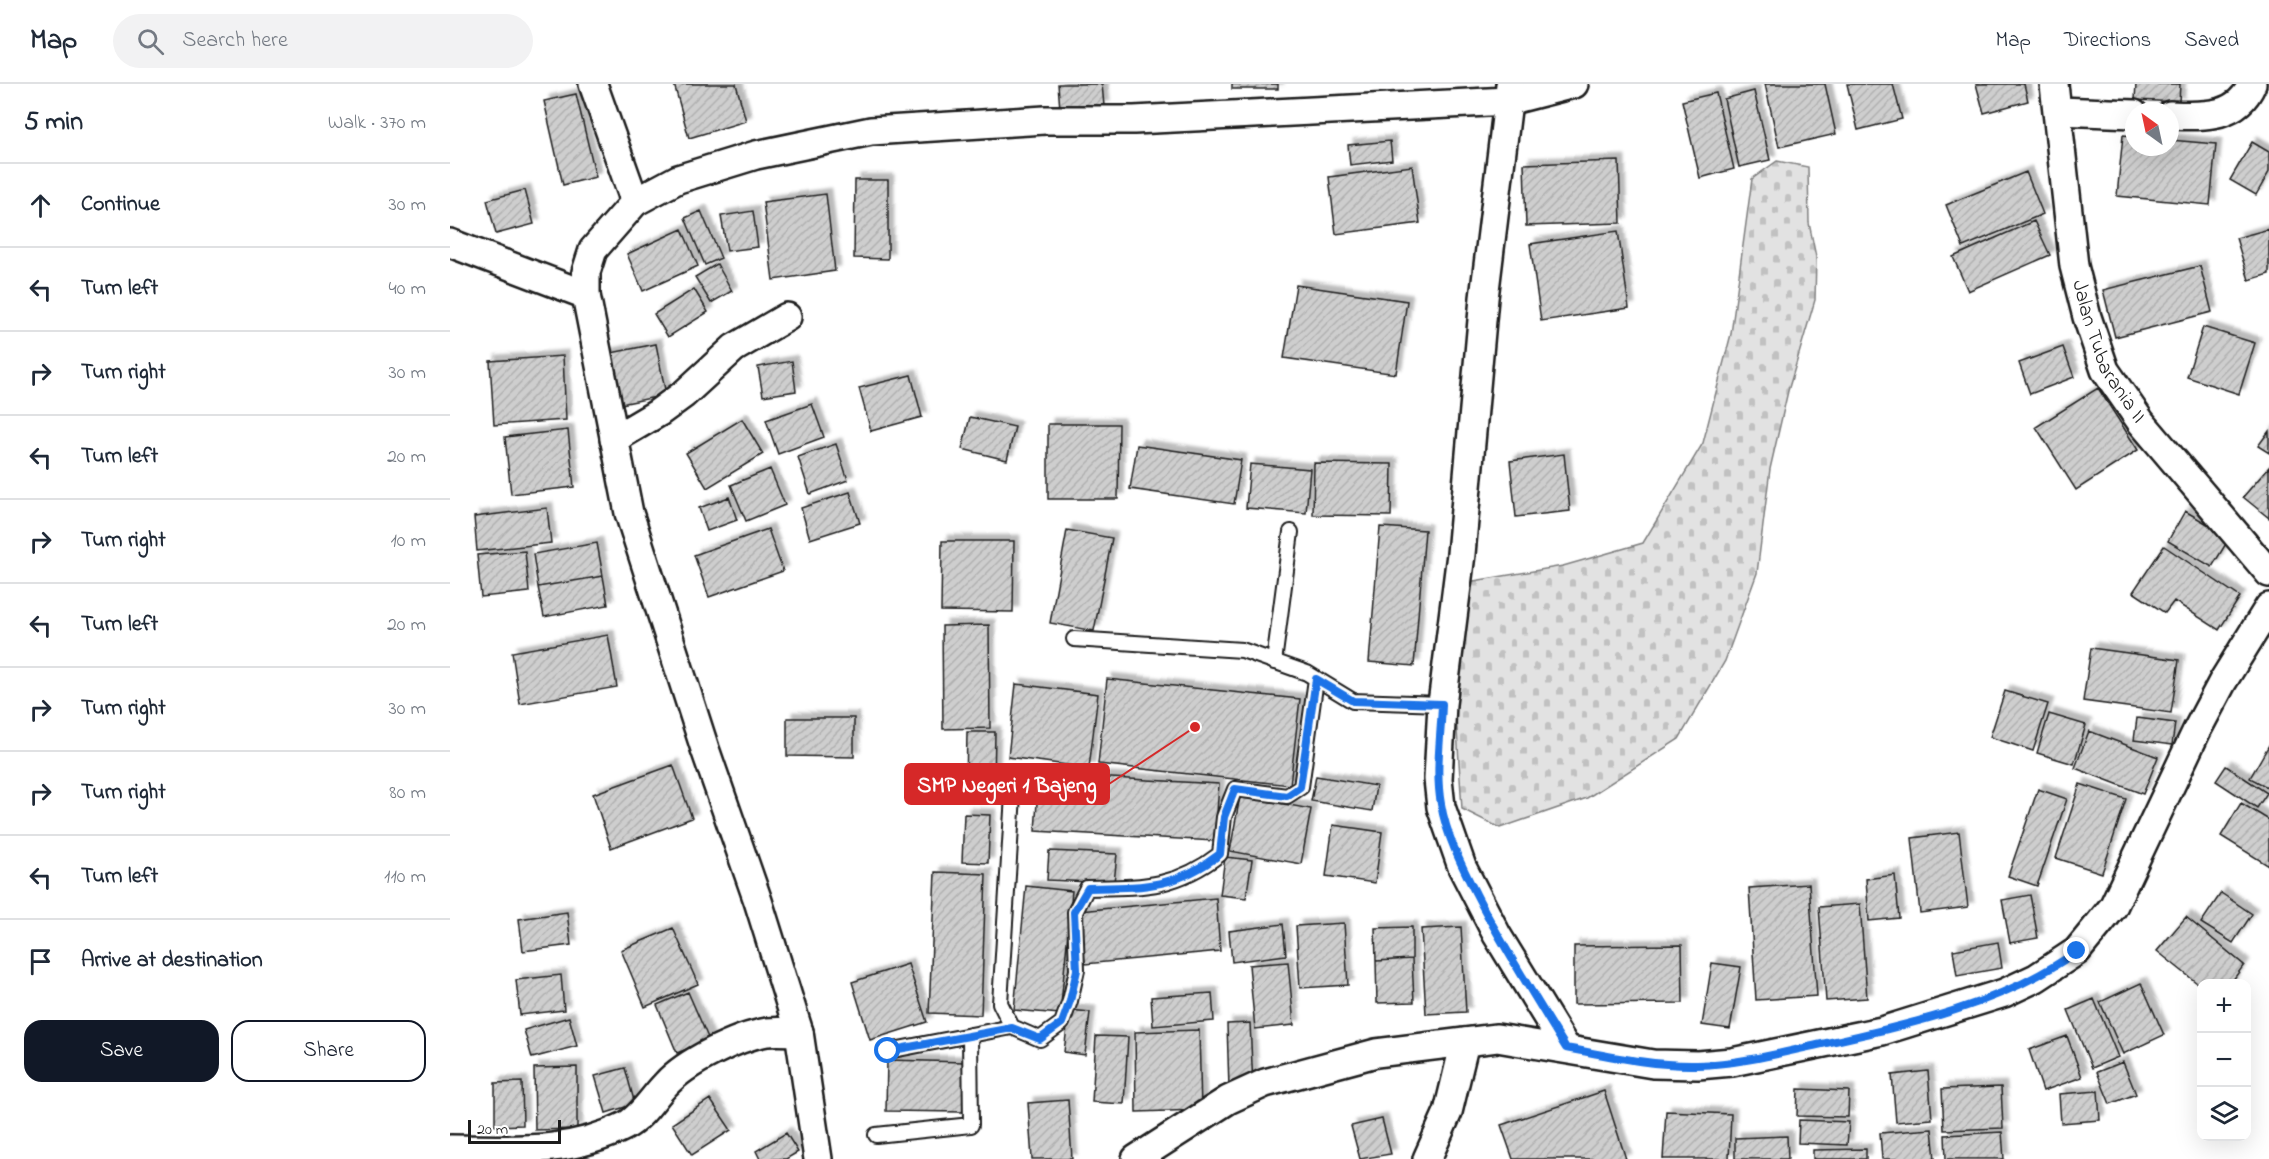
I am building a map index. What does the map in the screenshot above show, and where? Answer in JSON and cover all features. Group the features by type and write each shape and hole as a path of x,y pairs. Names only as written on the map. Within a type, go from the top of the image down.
{"street":[{"path":"593,84 635,202"},
{"path":"818,1159 799,1032 758,901 705,749 629,513 586,295 586,272 593,250 635,202 678,179 756,155 871,131 1045,120 1134,120 1509,93 1574,84"},
{"name":"Jalan Tubarania II","path":"2054,84 2059,111 2062,168 2074,266 2087,317 2105,370 2142,422 2269,573"},
{"path":"2179,115 2223,114 2248,94 2252,84"},
{"path":"1509,93 1484,298 1461,554 1442,704 1437,779 1441,807 1462,867 1497,935 1566,1048"},
{"path":"2059,111 2125,114"},
{"path":"450,243 586,295"},
{"path":"614,439 658,413 684,394 734,348 787,317"},
{"path":"1136,1159 1228,1100 1265,1083 1376,1053 1497,1038 1653,1064 1698,1065 1742,1060 1882,1031 2004,993 2054,968 2077,951 2113,907 2197,730 2223,681 2269,607"},
{"path":"450,1149 546,1150 587,1142 627,1125 650,1104 667,1082 686,1068 723,1048 768,1032 799,1032"},
{"path":"1427,1159 1448,1112 1465,1042"}],"lane":[{"path":"1274,662 1291,532"},
{"path":"1074,639 1242,650 1316,679 1353,701 1442,704"},
{"path":"888,1051 1012,1028 1040,1039 1062,1023 1077,970 1074,912 1088,888 1154,886 1201,868 1220,854 1224,817 1235,789 1287,796 1300,787 1316,679"},
{"path":"1012,1028 1000,1003 1014,779"},
{"path":"876,1135 971,1125 970,1035"}],"green space":[{"path":"1777,161 1808,167 1809,223 1816,257 1815,300 1788,391 1770,469 1757,573 1725,661 1679,739 1587,798 1500,828 1462,809 1453,667 1462,583 1563,566 1643,543 1703,443 1731,334 1752,179"}],"building":[{"path":"674,84 736,84 746,121 689,138"},
{"path":"1058,84 1102,84 1104,106 1060,109"},
{"path":"1232,84 1278,84 1278,89 1232,89"},
{"path":"1765,84 1825,84 1836,134 1779,147"},
{"path":"1847,84 1893,84 1902,119 1858,130"},
{"path":"1976,84 2024,84 2028,101 1984,113"},
{"path":"2136,84 2180,84 2179,102 2135,100"},
{"path":"1754,91 1770,160 1739,167 1724,99"},
{"path":"1716,93 1734,169 1700,178 1682,101"},
{"path":"576,94 596,177 563,185 544,101"},
{"path":"2123,135 2125,135 2125,156 2179,156 2179,141 2216,144 2210,205 2117,196"},
{"path":"1390,141 1392,160 1350,165 1348,145"},
{"path":"2252,142 2269,152 2269,172 2256,195 2230,180"},
{"path":"1619,161 1621,223 1526,226 1524,164"},
{"path":"1412,166 1420,223 1336,234 1329,177"},
{"path":"2026,172 2043,214 1963,247 1946,205"},
{"path":"855,180 888,180 888,259 854,258"},
{"path":"525,190 534,224 496,234 487,200"},
{"path":"826,194 835,271 773,280 763,202"},
{"path":"701,211 721,258 705,265 685,218"},
{"path":"753,211 758,247 727,251 721,216"},
{"path":"2034,221 2050,255 1968,291 1953,257"},
{"path":"682,229 698,266 643,291 627,254"},
{"path":"2269,229 2269,274 2249,280 2236,238"},
{"path":"1618,231 1629,308 1541,321 1530,244"},
{"path":"717,264 732,291 711,303 695,277"},
{"path":"2200,266 2212,312 2115,337 2103,290"},
{"path":"1296,285 1407,301 1396,374 1284,358"},
{"path":"694,289 708,312 668,337 654,314"},
{"path":"2203,327 2255,343 2239,394 2187,377"},
{"path":"656,344 666,395 611,406 601,355"},
{"path":"2063,347 2074,377 2030,394 2019,363"},
{"path":"563,356 566,420 494,425 490,361"},
{"path":"792,361 796,391 763,396 758,367"},
{"path":"911,375 922,417 871,431 859,388"},
{"path":"2098,388 2138,450 2076,490 2036,427"},
{"path":"812,404 824,437 778,454 766,420"},
{"path":"970,417 1015,427 1007,460 962,449"},
{"path":"742,419 763,454 707,488 686,453"},
{"path":"1048,424 1119,424 1118,499 1048,499"},
{"path":"568,430 574,487 511,494 505,437"},
{"path":"2269,431 2269,453 2258,446"},
{"path":"836,444 848,480 810,494 798,457"},
{"path":"1137,445 1241,460 1234,504 1130,489"},
{"path":"1564,454 1570,511 1516,517 1510,461"},
{"path":"1314,463 1392,464 1391,516 1313,515"},
{"path":"1250,464 1310,469 1306,513 1246,508"},
{"path":"2269,467 2269,518 2243,497"},
{"path":"770,469 785,505 746,521 731,485"},
{"path":"850,492 860,523 810,539 801,508"},
{"path":"729,497 737,520 707,531 699,508"},
{"path":"547,508 551,543 477,551 474,517"},
{"path":"2185,511 2230,537 2212,567 2168,541"},
{"path":"1380,527 1425,530 1414,666 1369,662"},
{"path":"768,529 783,571 709,597 694,555"},
{"path":"1067,530 1112,538 1094,631 1050,623"},
{"path":"942,541 1014,541 1013,612 941,611"},
{"path":"597,543 603,576 538,587 533,554"},
{"path":"2164,546 2240,597 2219,630 2174,601 2165,613 2133,592"},
{"path":"525,551 529,592 481,597 477,555"},
{"path":"603,576 608,605 544,617 538,587"},
{"path":"989,625 990,728 943,729 942,626"},
{"path":"608,635 617,687 520,704 512,652"},
{"path":"2091,648 2179,660 2171,713 2083,701"},
{"path":"1107,679 1300,699 1290,785 1098,764"},
{"path":"1016,684 1098,694 1089,768 1008,757"},
{"path":"2005,691 2048,704 2033,751 1990,737"},
{"path":"2049,714 2086,725 2074,764 2037,753"},
{"path":"787,718 854,718 854,757 787,756"},
{"path":"2137,718 2175,723 2172,745 2134,740"},
{"path":"2089,731 2158,757 2143,794 2075,768"},
{"path":"967,732 995,732 994,786 966,786"},
{"path":"2269,745 2269,788 2250,778"},
{"path":"673,765 692,818 611,848 593,794"},
{"path":"2226,766 2267,793 2257,808 2216,781"},
{"path":"1039,774 1219,784 1215,841 1035,831"},
{"path":"1316,776 1376,786 1372,811 1311,801"},
{"path":"2080,784 2126,799 2102,873 2056,858"},
{"path":"2038,789 2067,799 2037,886 2008,876"},
{"path":"1240,796 1311,809 1301,864 1230,851"},
{"path":"2241,803 2269,820 2269,866 2221,836"},
{"path":"964,814 990,815 988,863 962,862"},
{"path":"1333,825 1382,832 1375,883 1326,876"},
{"path":"1959,832 1968,907 1920,913 1912,838"},
{"path":"1049,851 1117,854 1114,883 1047,880"},
{"path":"1225,857 1252,860 1246,898 1220,895"},
{"path":"935,872 986,874 981,1015 929,1013"},
{"path":"1895,875 1899,918 1869,921 1866,879"},
{"path":"1809,884 1817,996 1756,1000 1749,888"},
{"path":"1026,886 1072,891 1060,1014 1014,1010"},
{"path":"2221,893 2252,914 2233,943 2201,923"},
{"path":"2030,895 2038,938 2010,943 2002,900"},
{"path":"1216,898 1220,951 1085,964 1080,911"},
{"path":"1860,904 1867,998 1826,1001 1819,907"},
{"path":"567,912 571,945 523,951 519,919"},
{"path":"2186,917 2244,965 2234,979 2197,979 2197,983 2157,951"},
{"path":"1344,923 1348,985 1300,988 1296,926"},
{"path":"1283,924 1286,955 1232,962 1229,931"},
{"path":"1412,927 1412,959 1376,961 1375,928"},
{"path":"1461,927 1466,1012 1426,1014 1421,929"},
{"path":"673,928 698,984 645,1007 621,950"},
{"path":"1998,942 2002,968 1957,976 1953,950"},
{"path":"1682,945 1683,1003 1574,1004 1574,946"},
{"path":"1412,959 1414,1002 1377,1003 1376,961"},
{"path":"1288,962 1294,1025 1255,1029 1249,965"},
{"path":"1712,963 1741,967 1730,1029 1702,1025"},
{"path":"908,964 927,1022 870,1040 852,982"},
{"path":"561,975 564,1010 520,1015 516,980"},
{"path":"2141,983 2164,1035 2123,1054 2100,1002"},
{"path":"688,992 709,1040 677,1053 657,1005"},
{"path":"1212,993 1214,1021 1153,1026 1151,997"},
{"path":"2094,999 2118,1057 2092,1068 2068,1010"},
{"path":"1069,1010 1090,1012 1085,1055 1064,1052"},
{"path":"569,1017 577,1046 532,1058 524,1030"},
{"path":"1250,1023 1253,1086 1229,1088 1227,1024"},
{"path":"1199,1030 1201,1110 1136,1112 1135,1032"},
{"path":"1096,1036 1128,1037 1124,1104 1092,1102"},
{"path":"2067,1036 2082,1077 2043,1091 2029,1050"},
{"path":"887,1060 964,1062 963,1112 886,1111"},
{"path":"2123,1062 2136,1094 2110,1104 2097,1072"},
{"path":"577,1067 577,1129 535,1130 534,1068"},
{"path":"625,1068 635,1104 606,1113 595,1076"},
{"path":"1928,1071 1932,1119 1896,1122 1892,1075"},
{"path":"522,1082 523,1125 495,1126 495,1083"},
{"path":"2001,1087 2003,1128 1944,1130 1942,1089"},
{"path":"1798,1089 1849,1091 1848,1117 1797,1116"},
{"path":"1604,1091 1626,1159 1513,1159 1501,1125"},
{"path":"2098,1091 2100,1120 2061,1123 2059,1094"},
{"path":"710,1099 731,1130 692,1155 672,1124"},
{"path":"1068,1100 1072,1159 1032,1159 1028,1103"},
{"path":"1666,1111 1731,1114 1729,1159 1663,1159"},
{"path":"1382,1119 1391,1154 1360,1159 1351,1126"},
{"path":"1799,1120 1849,1122 1847,1145 1798,1143"},
{"path":"1932,1129 1935,1159 1882,1159 1880,1133"},
{"path":"2002,1132 2004,1159 1946,1159 1945,1135"},
{"path":"786,1133 798,1152 786,1159 760,1159 756,1151"},
{"path":"1787,1136 1788,1159 1735,1159 1735,1138"},
{"path":"1866,1149 1866,1159 1813,1159 1813,1150"}],"place":[{"name":"SMP Negeri 1 Bajeng","path":"1195,727"}],"route":[{"path":"888,1051 1012,1028 1040,1039 1062,1023 1077,970 1074,912 1088,888 1154,886 1201,868 1220,854 1224,817 1235,789 1287,796 1300,787 1316,679 1353,701 1442,704 1437,779 1441,807 1448,830 1462,867 1497,935 1566,1048 1653,1064 1698,1065 1779,1054 1882,1031 2004,993 2054,968 2077,951"}]}
